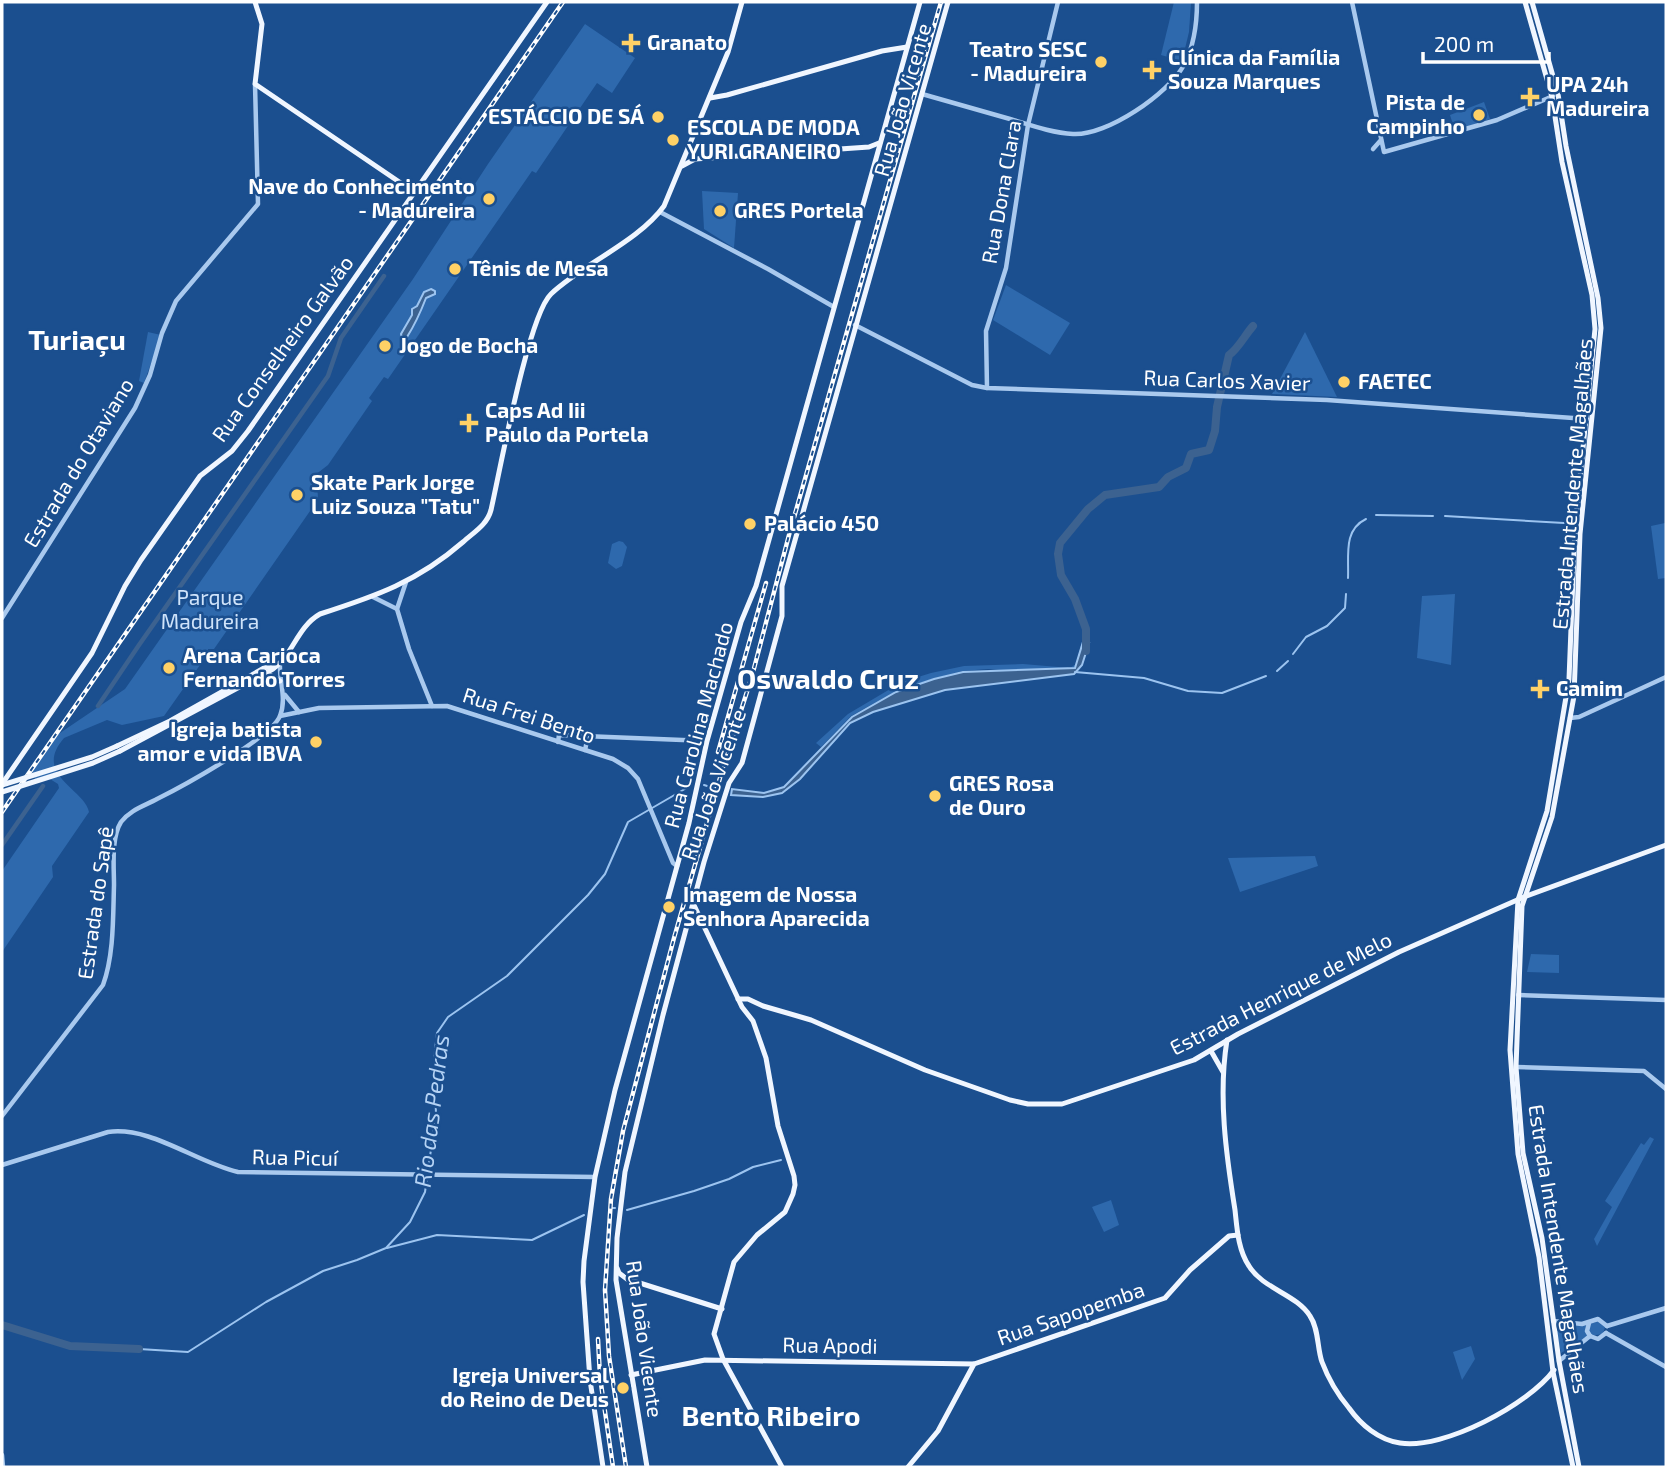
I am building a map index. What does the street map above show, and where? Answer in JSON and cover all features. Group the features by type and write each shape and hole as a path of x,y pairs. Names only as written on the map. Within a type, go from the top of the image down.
{"main road":[{"path":"255,2 262,24 255,83 414,192"},
{"name":"Rua Conselheiro Galvão","path":"2,785 5,776 92,653 141,560 200,476 232,451 248,431 547,2"},
{"path":"2,785 119,749 266,673 280,664 310,620 406,582 437,564 480,528 490,515 531,337 546,300 571,278 645,226 660,212 682,166 728,52 742,2"},
{"name":"Rua Carolina Machado","path":"675,860 681,852 707,741 741,622 756,586 920,2"},
{"name":"Rua João Vicente","path":"647,1467 617,1286 617,1238 625,1172 693,903 725,792 741,763 782,616 782,586 854,325 948,2"},
{"name":"Estrada Intendente Magalhães","path":"1525,2 1555,95"},
{"name":"Estrada Intendente Magalhães","path":"1532,2 1555,95 1563,162 1594,314 1595,342 1580,534 1575,671 1570,718 1552,817 1531,879 1521,898 1516,1068 1523,1153 1542,1238 1559,1361 1579,1467"},
{"path":"710,98 882,51 908,47"},
{"path":"682,166 695,159 869,147 879,143"},
{"path":"869,147 876,155"},
{"path":"689,148 695,159"},
{"name":"Estrada Intendente Magalhães","path":"1573,1467 1553,1372 1539,1257 1518,1154 1510,1050 1516,913 1544,822 1570,671 1575,527 1589,419"},
{"path":"2,792 93,763 264,668 280,664"},
{"path":"266,673 280,681"},
{"name":"Estrada Henrique de Melo","path":"738,999 748,999 763,1006 799,1015 851,1035 946,1078 1010,1100 1028,1104 1067,1103 1194,1060 1369,966 1521,898 1666,845"},
{"path":"603,1467 590,1380 583,1282 589,1220 595,1177 615,1090 675,874 675,860"},
{"path":"1531,879 1536,887 1545,890"},
{"path":"693,903 734,992 753,1021 768,1066 778,1126 794,1176 793,1194 785,1212 757,1235 734,1262 714,1334 723,1359 782,1467"},
{"path":"1506,906 1516,913"},
{"path":"690,915 705,927"},
{"path":"753,1021 754,1009 763,1006"},
{"path":"1227,1040 1223,1072 1226,1138 1238,1235 1244,1255 1252,1270 1310,1315 1322,1363 1356,1418 1382,1438 1401,1443 1412,1443 1477,1427 1501,1414 1553,1372 1559,1361"},
{"path":"1211,1051 1223,1072"},
{"name":"Rua Sapopemba","path":"966,1364 974,1364 1165,1298 1190,1270 1229,1236 1238,1235"},
{"path":"616,1267 627,1279 722,1309"},
{"path":"617,1286 627,1279"},
{"name":"Rua Apodi","path":"631,1375 694,1360 723,1359 966,1364"},
{"path":"966,1364 968,1375"},
{"name":"Rua Sapopemba","path":"908,1467 938,1432 974,1364"}],"street":[{"name":"Rua Dona Clara","path":"987,388 986,331 1006,268 1028,125 1058,2"},
{"path":"921,93 1028,125 1063,133 1086,132 1109,124 1143,106 1165,88 1184,64 1195,32 1198,2"},
{"path":"1352,2 1384,152 1497,120 1555,95"},
{"name":"Estrada do Otaviano","path":"2,618 135,408 176,301 259,201 255,83"},
{"path":"1373,149 1381,140"},
{"path":"660,212 834,307"},
{"name":"Rua Carlos Xavier","path":"854,325 965,381 987,388 1222,395 1589,419"},
{"path":"406,582 397,609 409,649 432,705"},
{"path":"373,597 397,609"},
{"path":"280,664 280,681 284,694 299,712"},
{"path":"1570,718 1584,715 1666,677"},
{"path":"280,716 284,694"},
{"name":"Rua Frei Bento","path":"280,716 319,708 432,705 460,710 613,759 628,768 638,779 675,860"},
{"name":"Estrada do Sapê","path":"2,1116 103,985 113,913 117,831 121,822 135,810 183,786 261,736 280,716"},
{"path":"558,742 559,735 707,741"},
{"path":"585,750 588,736"},
{"path":"1518,995 1666,1000"},
{"path":"1516,1068 1644,1071 1666,1089"},
{"name":"Rua Picuí","path":"4,1164 108,1132 123,1130 238,1172 595,1177"},
{"path":"1607,1326 1666,1308"},
{"path":"1547,1326 1553,1321 1589,1323 1598,1319 1604,1321 1607,1326 1606,1333 1598,1339 1590,1336 1587,1328 1589,1323"},
{"path":"1606,1333 1666,1367"},
{"path":"1559,1361 1590,1336"},
{"path":"2,1455 3,1467"}],"green space":[{"path":"1174,2 1191,2 1189,32 1182,61 1161,55"},
{"name":"Parque Madureira","path":"585,24 635,58 612,93 597,83 536,173 532,171 388,379 384,377 369,398 372,401 328,465 315,475 317,501 214,649 208,649 207,655 164,716 122,725 107,720 64,738 56,751 54,762 57,772 79,796 89,812 52,866 53,877 2,952 2,871 59,788 58,784 50,779 36,782 32,770 57,735 125,689 413,279 488,164"},
{"path":"1484,102 1490,119 1455,131 1450,115"},
{"name":"GRES Portela","path":"702,191 738,193 734,248 704,229"},
{"path":"1006,285 1070,323 1050,355 993,320"},
{"path":"148,332 161,335 144,383 139,381"},
{"path":"1305,332 1337,397 1272,394"},
{"path":"1665,523 1666,578 1658,579 1651,526"},
{"path":"619,541 627,547 622,566 616,569 608,563 612,544"},
{"path":"1455,594 1451,665 1417,658 1422,596"},
{"path":"1082,642 1085,643 1084,652 1074,671 1042,674 988,669 962,671 932,679 896,691 851,716 821,747 816,743 848,714 902,682 964,666 1023,664 1070,668 1076,664"},
{"path":"1315,856 1318,866 1240,892 1228,858"},
{"path":"1531,954 1559,955 1559,973 1527,972"},
{"path":"1650,1137 1654,1139 1597,1246 1594,1239 1612,1207 1605,1201 1641,1143 1644,1145"},
{"path":"1111,1200 1119,1225 1104,1232 1092,1207"},
{"path":"1600,1321 1605,1327 1603,1334 1590,1336 1561,1353 1555,1324 1582,1326"},
{"path":"1471,1346 1475,1359 1462,1380 1453,1352"}],"shaded area":[{"path":"431,289 435,294 426,298 410,333 402,338 401,334 412,315 412,309 417,306 424,292"},
{"path":"1083,642 1089,643 1082,665 1074,674 945,690 873,712 850,723 800,779 782,793 763,797 731,795 732,789 764,793 784,787 852,717 896,692 963,672 1075,668"}],"waterway":[{"path":"98,706 328,376 341,338 384,276"},
{"name":"Rio das Pedras","path":"1086,651 1086,629 1075,599 1061,575 1058,554 1060,543 1088,509 1105,495 1159,487 1168,477 1186,468 1191,454 1209,450 1229,355 1253,326"},
{"path":"1376,515 1433,516"},
{"path":"1445,516 1564,523"},
{"path":"1348,578 1350,537 1366,519"},
{"path":"1293,654 1306,637 1327,626 1345,608 1346,594"},
{"path":"1277,671 1288,661"},
{"path":"1075,672 1144,678 1188,691 1222,693 1266,676"},
{"name":"Rio das Pedras","path":"704,785 720,790"},
{"path":"2,845 43,786"},
{"name":"Rio das Pedras","path":"139,1349 188,1352 266,1302 323,1271 386,1248 410,1222 425,1192 436,1114 434,1059 437,1033 448,1017 507,976 588,895 605,874 628,822 690,786"},
{"path":"627,1210 694,1191 753,1167 781,1160"},
{"path":"387,1248 437,1235 532,1240 584,1215"},
{"name":"Rio das Pedras","path":"2,1325 70,1346 139,1349"}],"railway":[{"path":"2,812 563,2"},
{"path":"626,1467 609,1356 605,1290 611,1199 623,1131 674,938 752,676 789,535 941,2"},
{"path":"718,752 766,583"},
{"path":"598,1339 600,1377 613,1467"}],"place":[{"name":"Granato","path":"631,43"},
{"name":"Teatro SESC - Madureira","path":"1101,62"},
{"name":"Clínica da Família Souza Marques","path":"1152,70"},
{"name":"UPA 24h Madureira","path":"1530,97"},
{"name":"Pista de Campinho","path":"1479,115"},
{"name":"ESTÁCCIO DE SÁ","path":"658,117"},
{"name":"ESCOLA DE MODA YURI GRANEIRO","path":"673,140"},
{"name":"Nave do Conhecimento - Madureira","path":"489,199"},
{"name":"GRES Portela","path":"720,211"},
{"name":"Tênis de Mesa","path":"455,269"},
{"name":"Jogo de Bocha","path":"385,346"},
{"name":"FAETEC","path":"1344,382"},
{"name":"Caps Ad Iii Paulo da Portela","path":"469,423"},
{"name":"Skate Park Jorge Luiz Souza \"Tatu\"","path":"297,495"},
{"name":"Palácio 450","path":"750,524"},
{"name":"Arena Carioca Fernando Torres","path":"169,668"},
{"name":"Camim","path":"1540,689"},
{"name":"Igreja batista amor e vida IBVA","path":"316,742"},
{"name":"GRES Rosa de Ouro","path":"935,796"},
{"name":"Imagem de Nossa Senhora Aparecida","path":"669,907"},
{"name":"Igreja Universal do Reino de Deus","path":"623,1388"}],"district":[{"name":"Turiaçu","path":"77,340"},
{"name":"Oswaldo Cruz","path":"828,679"},
{"name":"Bento Ribeiro","path":"771,1416"}]}
